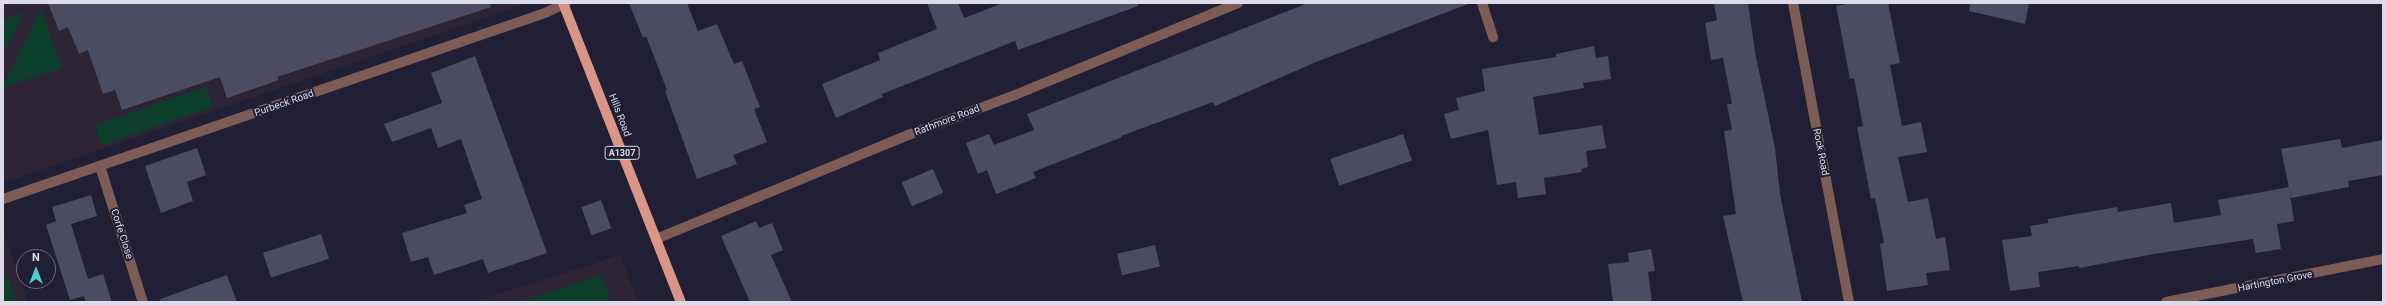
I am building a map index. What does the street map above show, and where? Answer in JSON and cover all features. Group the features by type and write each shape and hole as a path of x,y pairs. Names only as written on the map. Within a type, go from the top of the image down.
{"main road":[{"name":"Hills Road","path":"565,3 681,302"}],"street":[{"name":"Purbeck Road","path":"3,199 545,13 565,3"},
{"name":"Rathmore Road","path":"656,239 908,135 1015,94 1238,3"},
{"path":"1482,3 1493,37"},
{"name":"Rock Road","path":"1793,3 1849,302"},
{"name":"Corfe Close","path":"100,166 144,302"},
{"name":"Hartington Grove","path":"2166,302 2383,259"}],"shaded area":[{"path":"3,3 528,3 3,183"},
{"path":"3,230 16,269 16,289 23,289 27,302 3,302"},
{"path":"620,254 638,302 472,302 596,263"}],"green space":[{"path":"41,9 62,68 3,87"},
{"path":"25,12 3,53 3,20"},
{"path":"206,87 213,107 102,145 95,125"},
{"path":"601,275 611,302 519,302 562,288"},
{"path":"9,279 16,302 3,302 3,281"}],"building":[{"path":"48,3 490,3 491,7 277,77 279,80 227,98 220,77 122,110 115,90 103,94 88,50 79,54 68,27 59,31"},
{"path":"629,3 687,3 698,31 717,24 734,64 742,61 760,107 754,109 767,142 733,155 737,164 697,179 665,91 667,90 646,36 643,38"},
{"path":"927,3 958,3 964,18 1003,3 1138,3 1138,6 1018,50 1015,41 882,94 883,97 836,118 822,84 880,60 878,53 937,29"},
{"path":"1308,3 1468,4 1316,62 1215,106 1213,102 1121,136 1122,137 1033,172 1036,178 996,194 987,170 978,174 966,143 989,134 994,145 1034,130 1027,114"},
{"path":"1714,3 1748,3 1755,52 1775,148 1780,194 1802,302 1743,302 1723,216 1736,214 1724,131 1732,130 1727,104 1732,104 1723,58 1711,60 1705,23 1717,20"},
{"path":"1851,3 1888,3 1900,63 1890,65 1902,126 1921,122 1927,152 1898,157 1908,202 1928,198 1936,239 1945,237 1950,270 1926,273 1928,285 1887,291 1880,244 1884,243 1875,198 1871,199 1857,127 1863,126 1854,78 1850,79 1836,6"},
{"path":"1970,3 2029,3 2025,24 1969,11"},
{"path":"1594,46 1596,58 1608,56 1611,79 1583,83 1584,88 1533,97 1539,135 1602,125 1606,148 1586,151 1588,167 1581,169 1582,172 1544,178 1546,194 1518,198 1516,182 1497,185 1488,130 1451,139 1444,114 1459,110 1456,98 1485,91 1482,69 1556,57 1556,54"},
{"path":"475,56 547,253 488,273 483,259 434,275 428,257 411,262 402,233 467,213 464,205 482,199 461,139 438,148 431,128 392,142 384,124 442,103 431,73"},
{"path":"1403,134 1412,160 1339,186 1330,159"},
{"path":"2340,139 2342,148 2383,140 2383,175 2348,181 2349,187 2291,198 2281,149"},
{"path":"197,148 206,175 187,182 193,201 161,213 145,166"},
{"path":"933,169 943,193 912,206 902,182"},
{"path":"2289,187 2294,221 2277,224 2281,249 2256,253 2253,239 2154,254 2079,268 2079,266 2038,272 2040,287 2010,291 2002,240 2032,236 2030,226 2048,223 2048,219 2117,207 2118,212 2171,203 2174,223 2221,215 2218,200"},
{"path":"91,195 97,216 71,224 88,279 103,274 112,302 86,302 84,296 70,300 56,256 56,249 54,249 46,225 56,221 52,207"},
{"path":"601,200 611,228 592,235 581,207"},
{"path":"756,221 759,228 772,223 783,250 771,255 792,302 750,302 721,236"},
{"path":"321,234 329,259 271,278 263,253"},
{"path":"1155,245 1160,266 1122,275 1117,254"},
{"path":"1651,249 1655,271 1648,272 1652,302 1613,302 1608,264 1629,262 1628,253"},
{"path":"227,275 237,302 161,302 160,299"}]}
